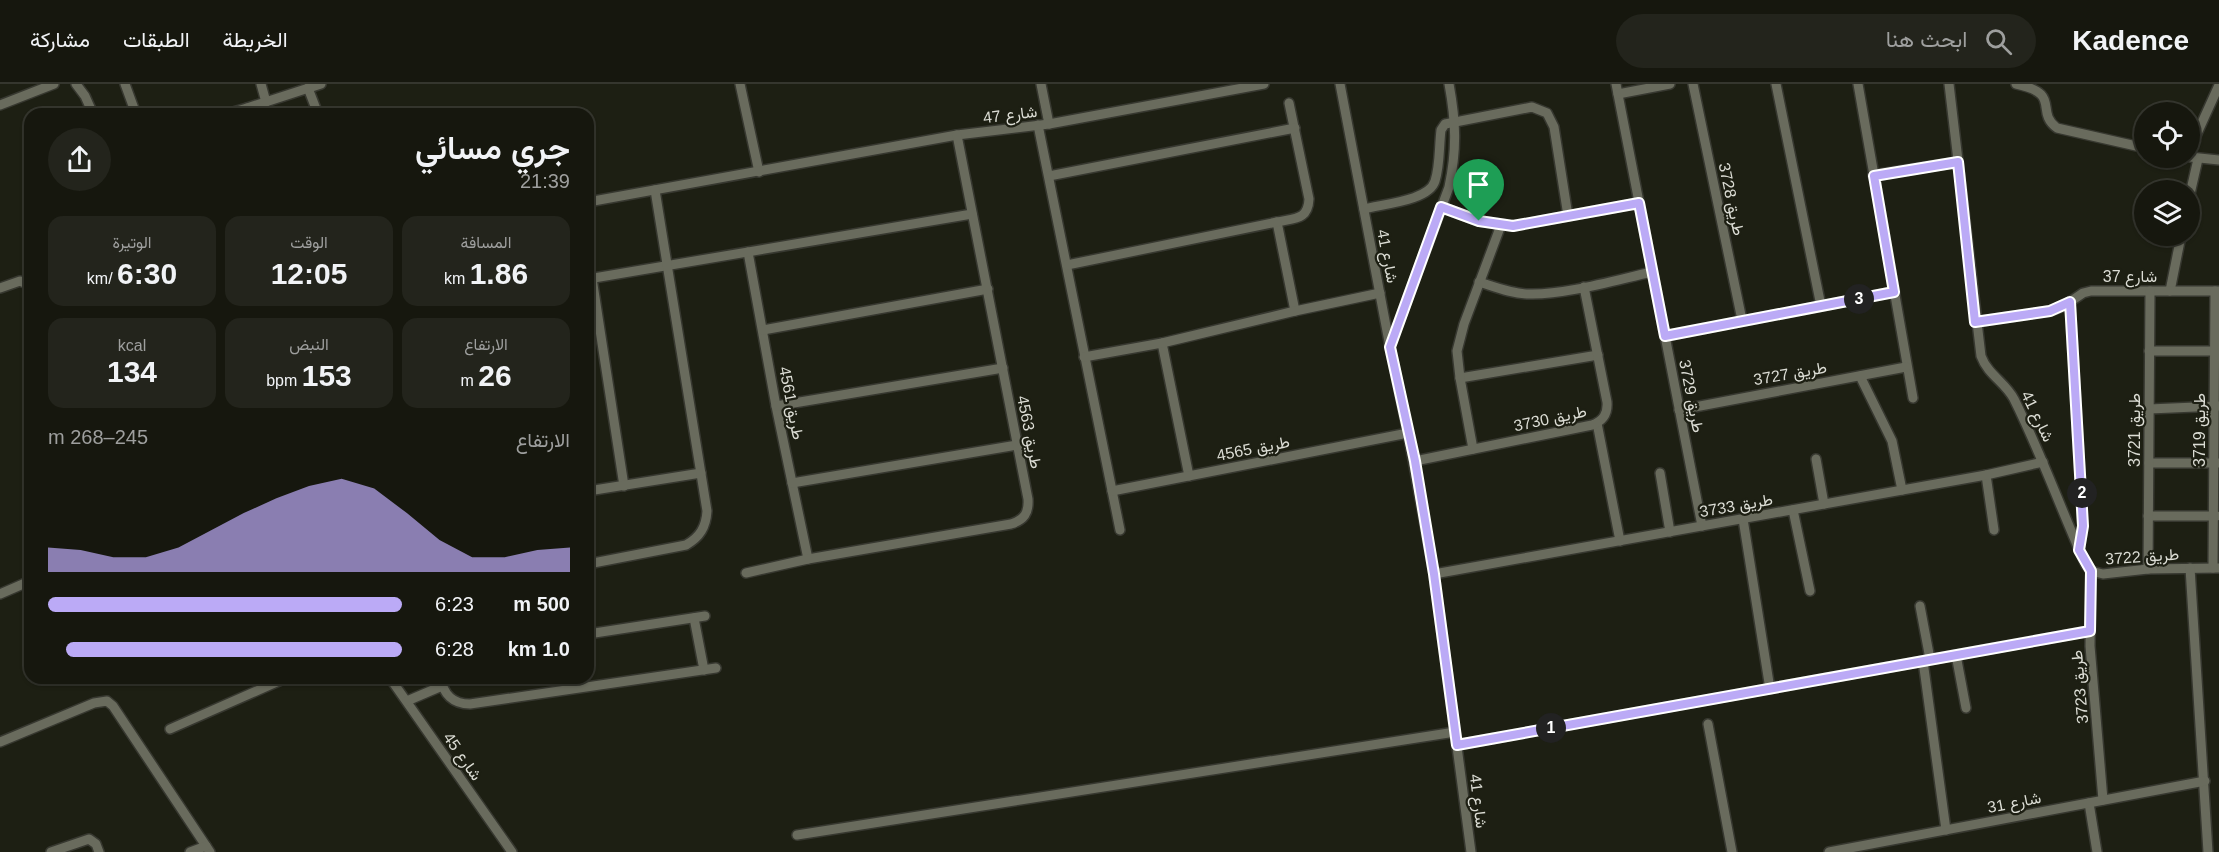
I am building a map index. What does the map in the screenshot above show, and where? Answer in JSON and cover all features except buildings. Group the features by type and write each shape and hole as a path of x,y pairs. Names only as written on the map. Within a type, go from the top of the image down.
{"street":[{"path":"0,105 54,84"},
{"path":"76,84 90,108"},
{"path":"124,84 134,108"},
{"path":"261,84 266,102"},
{"path":"254,108 321,84"},
{"path":"740,84 759,172"},
{"path":"1041,84 1049,124"},
{"name":"شارع 47","path":"594,201 957,135 1038,126 1264,84"},
{"name":"شارع 41","path":"1340,84 1390,347 1404,434 1415,461 1434,574 1471,852"},
{"path":"1390,347 1454,166 1455,121 1449,84"},
{"name":"طريق 3729","path":"1670,84 1617,89 1702,526"},
{"name":"طريق 3728","path":"1693,84 1742,320"},
{"path":"1776,84 1821,306"},
{"path":"1858,84 1913,398"},
{"name":"شارع 41","path":"1949,84 1975,322 1983,363 2013,398 2043,462 2079,550"},
{"path":"2016,84 2039,92 2045,102 2050,122 2056,128 2134,146"},
{"path":"2200,127 2219,85"},
{"path":"308,88 316,108"},
{"path":"1066,265 1305,215 1309,199 1289,103"},
{"path":"1364,208 1417,197 1428,192 1435,182 1441,130 1445,124 1532,107 1547,113 1554,127 1568,216"},
{"path":"1038,126 1120,530"},
{"path":"1049,176 1295,128"},
{"name":"طريق 4563","path":"746,573 808,559 1019,522 1029,508 957,135"},
{"path":"2200,158 2219,160"},
{"path":"1874,176 1958,162"},
{"path":"594,563 678,547 694,541 707,520 655,190"},
{"path":"1441,207 1479,221 1501,225 1525,225 1639,203"},
{"path":"594,277 972,214"},
{"path":"1277,222 1295,311"},
{"path":"1473,449 1458,364 1460,337 1501,225"},
{"path":"2170,291 2179,246"},
{"name":"طريق 4561","path":"748,252 776,406 808,559"},
{"path":"1479,282 1515,293 1529,294 1584,287 1652,272"},
{"path":"0,288 20,281 24,283"},
{"name":"طريق 3730","path":"1415,461 1597,423 1602,420 1607,408 1584,287"},
{"path":"763,330 988,290"},
{"name":"شارع 37","path":"1975,322 2050,311 2091,291 2217,291"},
{"name":"طريق 3721","path":"2148,569 2150,291"},
{"name":"طريق 3719","path":"2216,568 2217,291"},
{"path":"1665,336 1894,292"},
{"path":"1084,357 1162,343 1380,293"},
{"path":"594,302 624,486"},
{"path":"2070,302 2083,526 2079,550"},
{"path":"1162,343 1189,476"},
{"path":"2150,351 2217,351"},
{"path":"1460,378 1598,355"},
{"name":"طريق 3727","path":"1679,410 1906,367"},
{"path":"776,406 1003,368"},
{"path":"1860,376 1892,441 1902,490"},
{"path":"2149,409 2216,406"},
{"path":"1597,423 1620,541"},
{"name":"طريق 4565","path":"1112,490 1404,434"},
{"path":"792,483 1017,445"},
{"path":"1816,459 1824,504"},
{"name":"طريق 3733","path":"1434,574 1986,475 2043,462"},
{"path":"2149,463 2216,463"},
{"path":"594,490 701,473"},
{"path":"1660,473 1670,532"},
{"path":"1986,475 1994,530"},
{"path":"1793,510 1810,591"},
{"path":"2148,516 2216,516"},
{"path":"1743,519 1770,689"},
{"name":"طريق 3722","path":"2079,550 2091,571 2103,574 2148,569 2216,568"},
{"path":"2190,568 2208,852"},
{"name":"طريق 3723","path":"2091,571 2090,631 2103,800"},
{"path":"0,594 24,584"},
{"path":"1920,606 1946,830"},
{"path":"594,633 705,616"},
{"path":"694,618 704,670"},
{"path":"1457,745 2090,631"},
{"path":"1956,655 1966,708"},
{"path":"443,684 450,698 456,702 470,704 716,668"},
{"path":"170,729 272,684"},
{"name":"شارع 45","path":"394,684 512,852"},
{"path":"407,701 438,684"},
{"path":"0,742 94,703 106,701 113,706 208,849 190,852"},
{"path":"1708,724 1732,852"},
{"path":"797,836 1455,732"},
{"name":"شارع 31","path":"1829,852 2205,781"},
{"path":"2089,803 2097,852"},
{"path":"51,852 89,839 96,844 99,852"},
{"path":"1892,840 1893,852"}],"route":[{"path":"1958,162 1975,322 2050,311 2070,302 2083,526 2082,543 2079,550 2091,571 2090,631 1457,745 1434,574 1415,461 1390,347 1441,207 1479,221 1501,225 1525,225 1639,203 1665,336 1894,292 1874,176 1958,162"}]}
